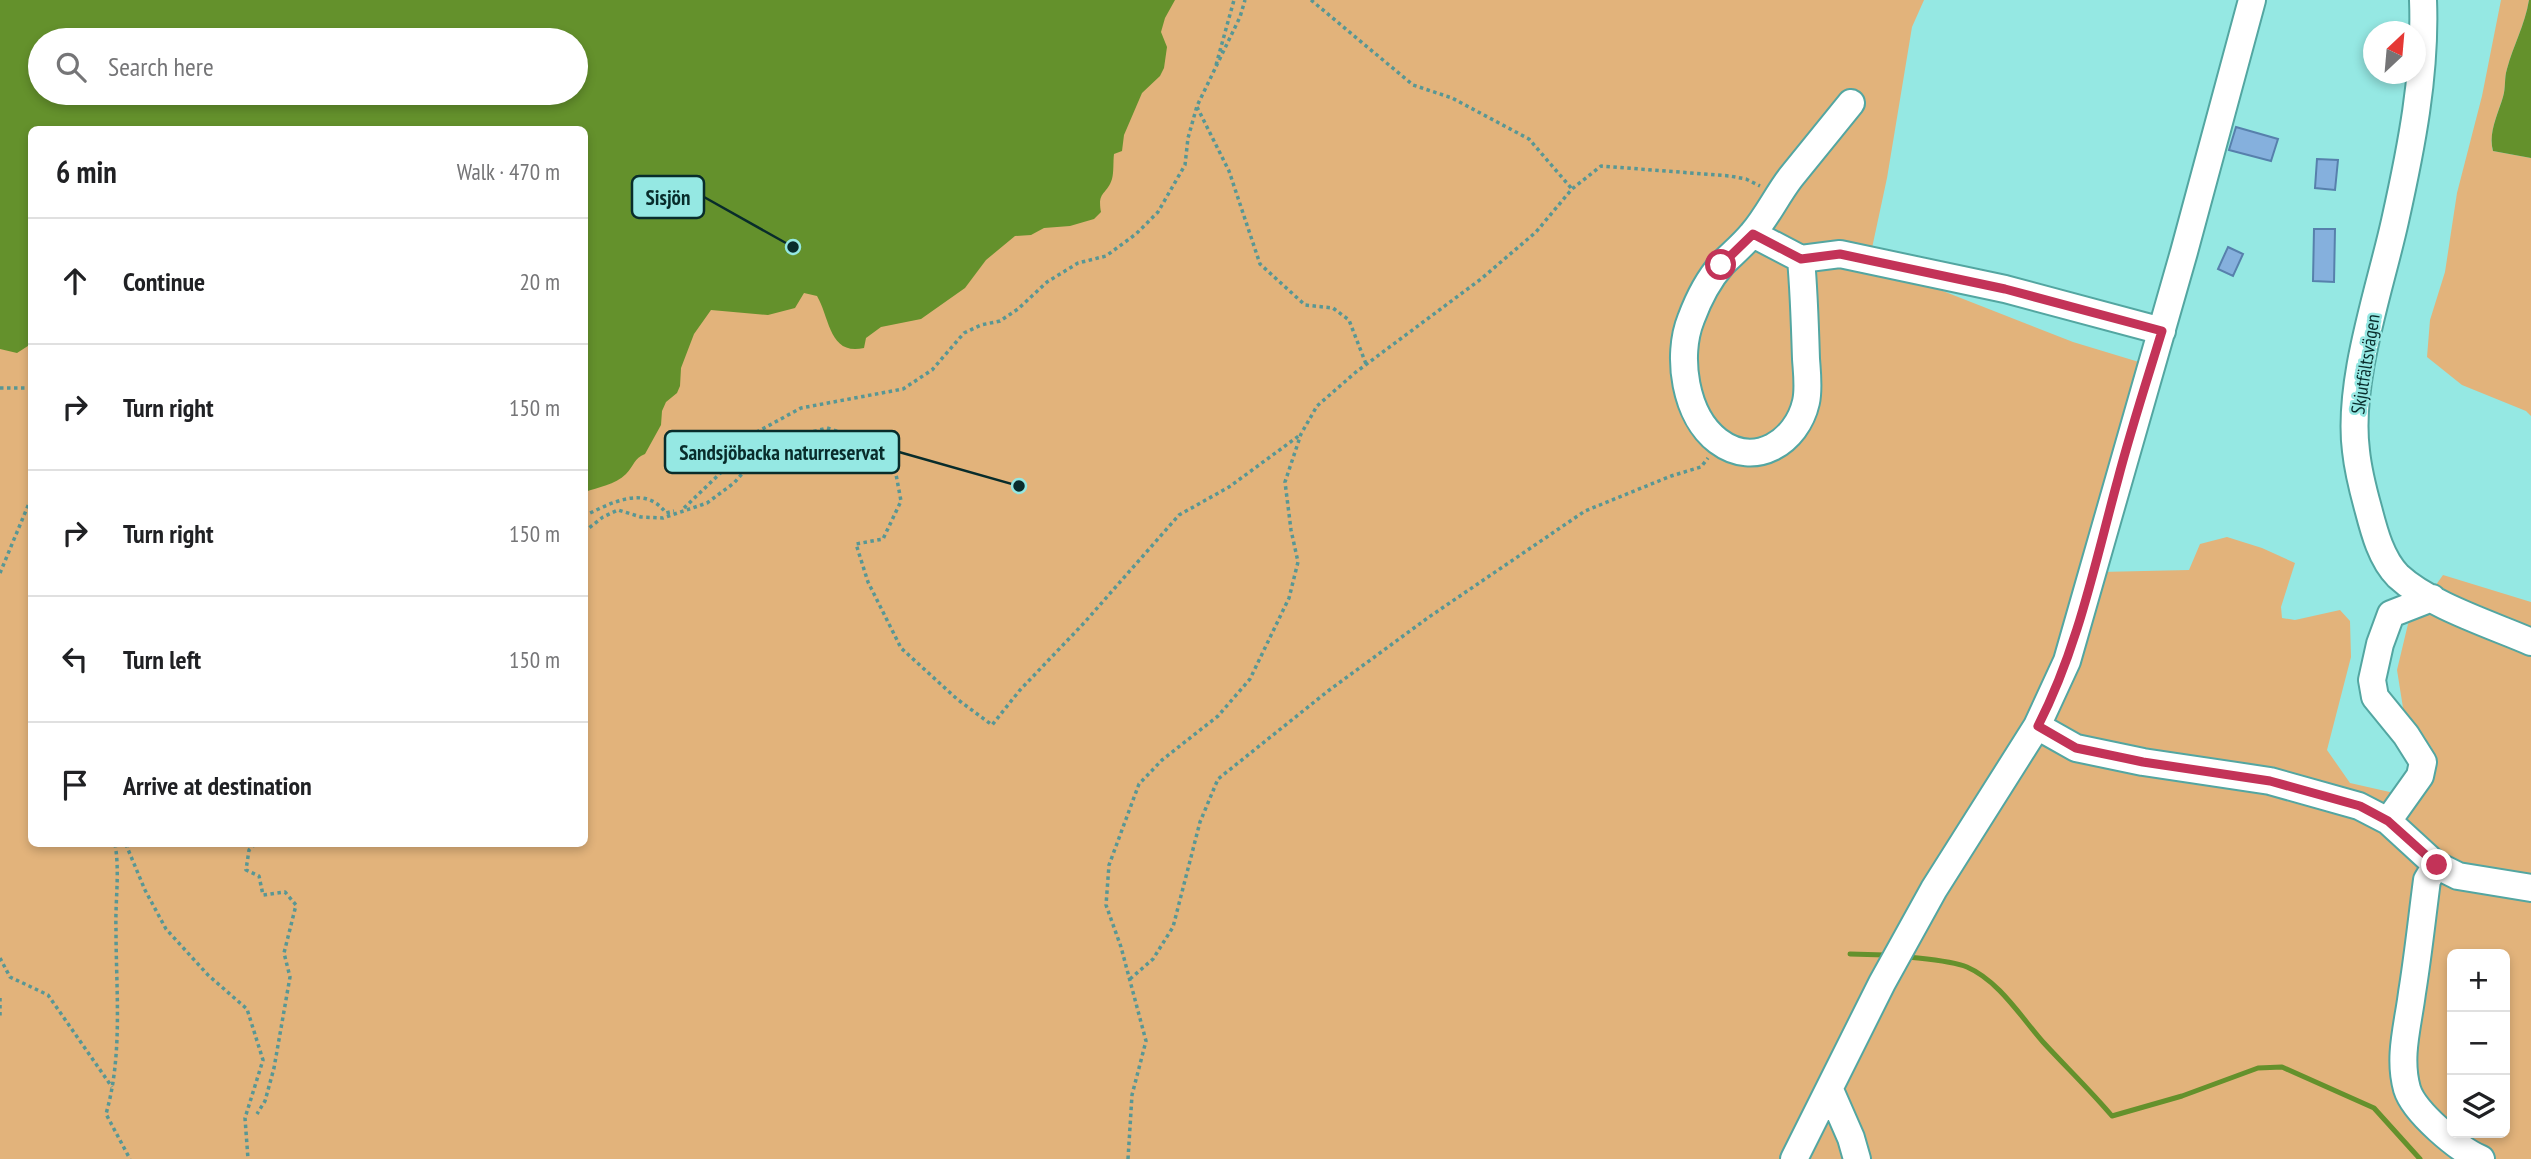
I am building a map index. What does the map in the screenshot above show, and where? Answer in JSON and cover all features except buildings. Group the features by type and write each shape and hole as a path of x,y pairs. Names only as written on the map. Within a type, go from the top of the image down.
{"street":[{"path":"1794,1159 1882,983 1934,889 2038,726 2067,661 2162,331 2252,0"},
{"name":"Skjutfältsvägen","path":"2423,0 2425,34 2416,113 2395,221 2372,316 2355,415 2356,450 2378,544 2396,574 2432,598 2531,642"},
{"path":"1801,259 1806,401 1787,439 1766,452 1741,451 1720,442 1704,428 1685,386 1689,322 1704,290 1721,265 1753,234 1790,178 1851,103"},
{"path":"1753,234 1801,259 1840,254 2005,289 2162,331"},
{"path":"2388,821 2420,776 2423,762 2406,735 2375,697 2372,680 2380,644 2391,614 2432,598"},
{"path":"2038,726 2076,748 2143,762 2281,783 2360,806 2388,821 2437,865 2458,876 2531,888"},
{"path":"2437,865 2427,880 2403,1053 2407,1091 2434,1125 2454,1143 2480,1159"},
{"path":"1830,1090 1857,1159"}],"path":[{"path":"1214,74 1234,0"},
{"path":"588,529 618,510 641,517 663,518 682,510 733,461 755,433 801,408 903,388 932,370 964,333 981,325 1000,321 1018,309 1047,282 1078,264 1106,256 1136,234 1158,212 1185,165 1196,106 1214,74 1245,0"},
{"path":"1311,0 1413,85 1452,98 1529,139 1572,189"},
{"path":"1196,106 1228,171 1260,264 1305,305 1333,307 1349,320 1366,364"},
{"path":"1128,1159 1132,1095 1146,1041 1130,979 1106,905 1109,865 1139,784 1162,760 1218,716 1250,679 1289,598 1298,562 1291,530 1286,482 1301,434 1317,406 1366,364 1481,279 1536,232 1572,189 1601,166 1730,176 1746,179 1766,190"},
{"path":"0,388 28,388"},
{"path":"588,514 624,500 646,496 658,502 666,513 707,503 734,483 769,443 827,428 879,444 895,470 901,501 883,539 856,544 868,582 901,648 957,699 992,725 1020,690 1084,623 1179,515 1229,487 1301,434"},
{"path":"1130,979 1153,959 1173,927 1200,822 1218,779 1328,691 1418,625 1585,511 1700,467 1720,442"},
{"path":"0,573 28,506"},
{"path":"116,847 118,860 117,1025 113,1089 106,1114 130,1159"},
{"path":"127,847 145,890 166,929 208,975 247,1009 263,1060 245,1118 248,1159"},
{"path":"252,847 249,850 246,870 259,876 263,895 285,892 296,905 284,953 290,977 274,1068 265,1101 257,1114"},
{"path":"0,958 10,977 48,995 113,1089"},
{"path":"0,998 0,1018"}],"shaded area":[{"path":"0,0 1924,0 1912,27 1887,178 1869,262 2073,342 2162,369 2100,572 2189,570 2200,544 2227,537 2262,548 2295,563 2281,607 2282,618 2295,620 2340,610 2350,621 2351,657 2327,750 2350,783 2403,795 2432,748 2404,714 2397,670 2408,624 2443,575 2531,602 2531,1159 0,1159"},
{"path":"0,0 1175,0 1161,32 1167,47 1164,68 1160,76 1142,93 1124,135 1122,151 1114,154 1112,179 1101,197 1101,212 1094,219 1070,226 1044,228 1031,235 1015,236 986,260 965,288 921,319 881,327 866,338 864,348 852,349 837,341 817,296 804,293 795,308 768,315 711,310 694,334 681,368 680,386 677,393 666,402 661,425 645,454 622,478 588,491 588,126 28,126 28,346 17,353 0,349"},
{"path":"2501,0 2529,0 2507,69 2492,144 2493,151 2531,158 2531,416 2526,411 2462,385 2427,357 2430,320 2445,272 2457,193 2482,96"},
{"path":"2529,0 2531,158 2493,151 2492,144 2494,124 2504,94 2506,72"}],"waterway":[{"path":"1850,954 1885,955"},
{"path":"1909,957 1961,965 1979,973 2009,1000 2043,1042 2112,1116 2182,1096 2258,1068 2282,1067 2374,1108 2420,1159"}],"place":[{"name":"Sisjön","path":"793,247"},
{"name":"Sandsjöbacka naturreservat","path":"1019,486"}],"route":[{"path":"1721,265 1753,234 1801,259 1840,254 2005,289 2162,331 2118,478 2078,629 2038,726 2076,748 2143,762 2270,781 2360,806 2388,821 2437,865"}]}
